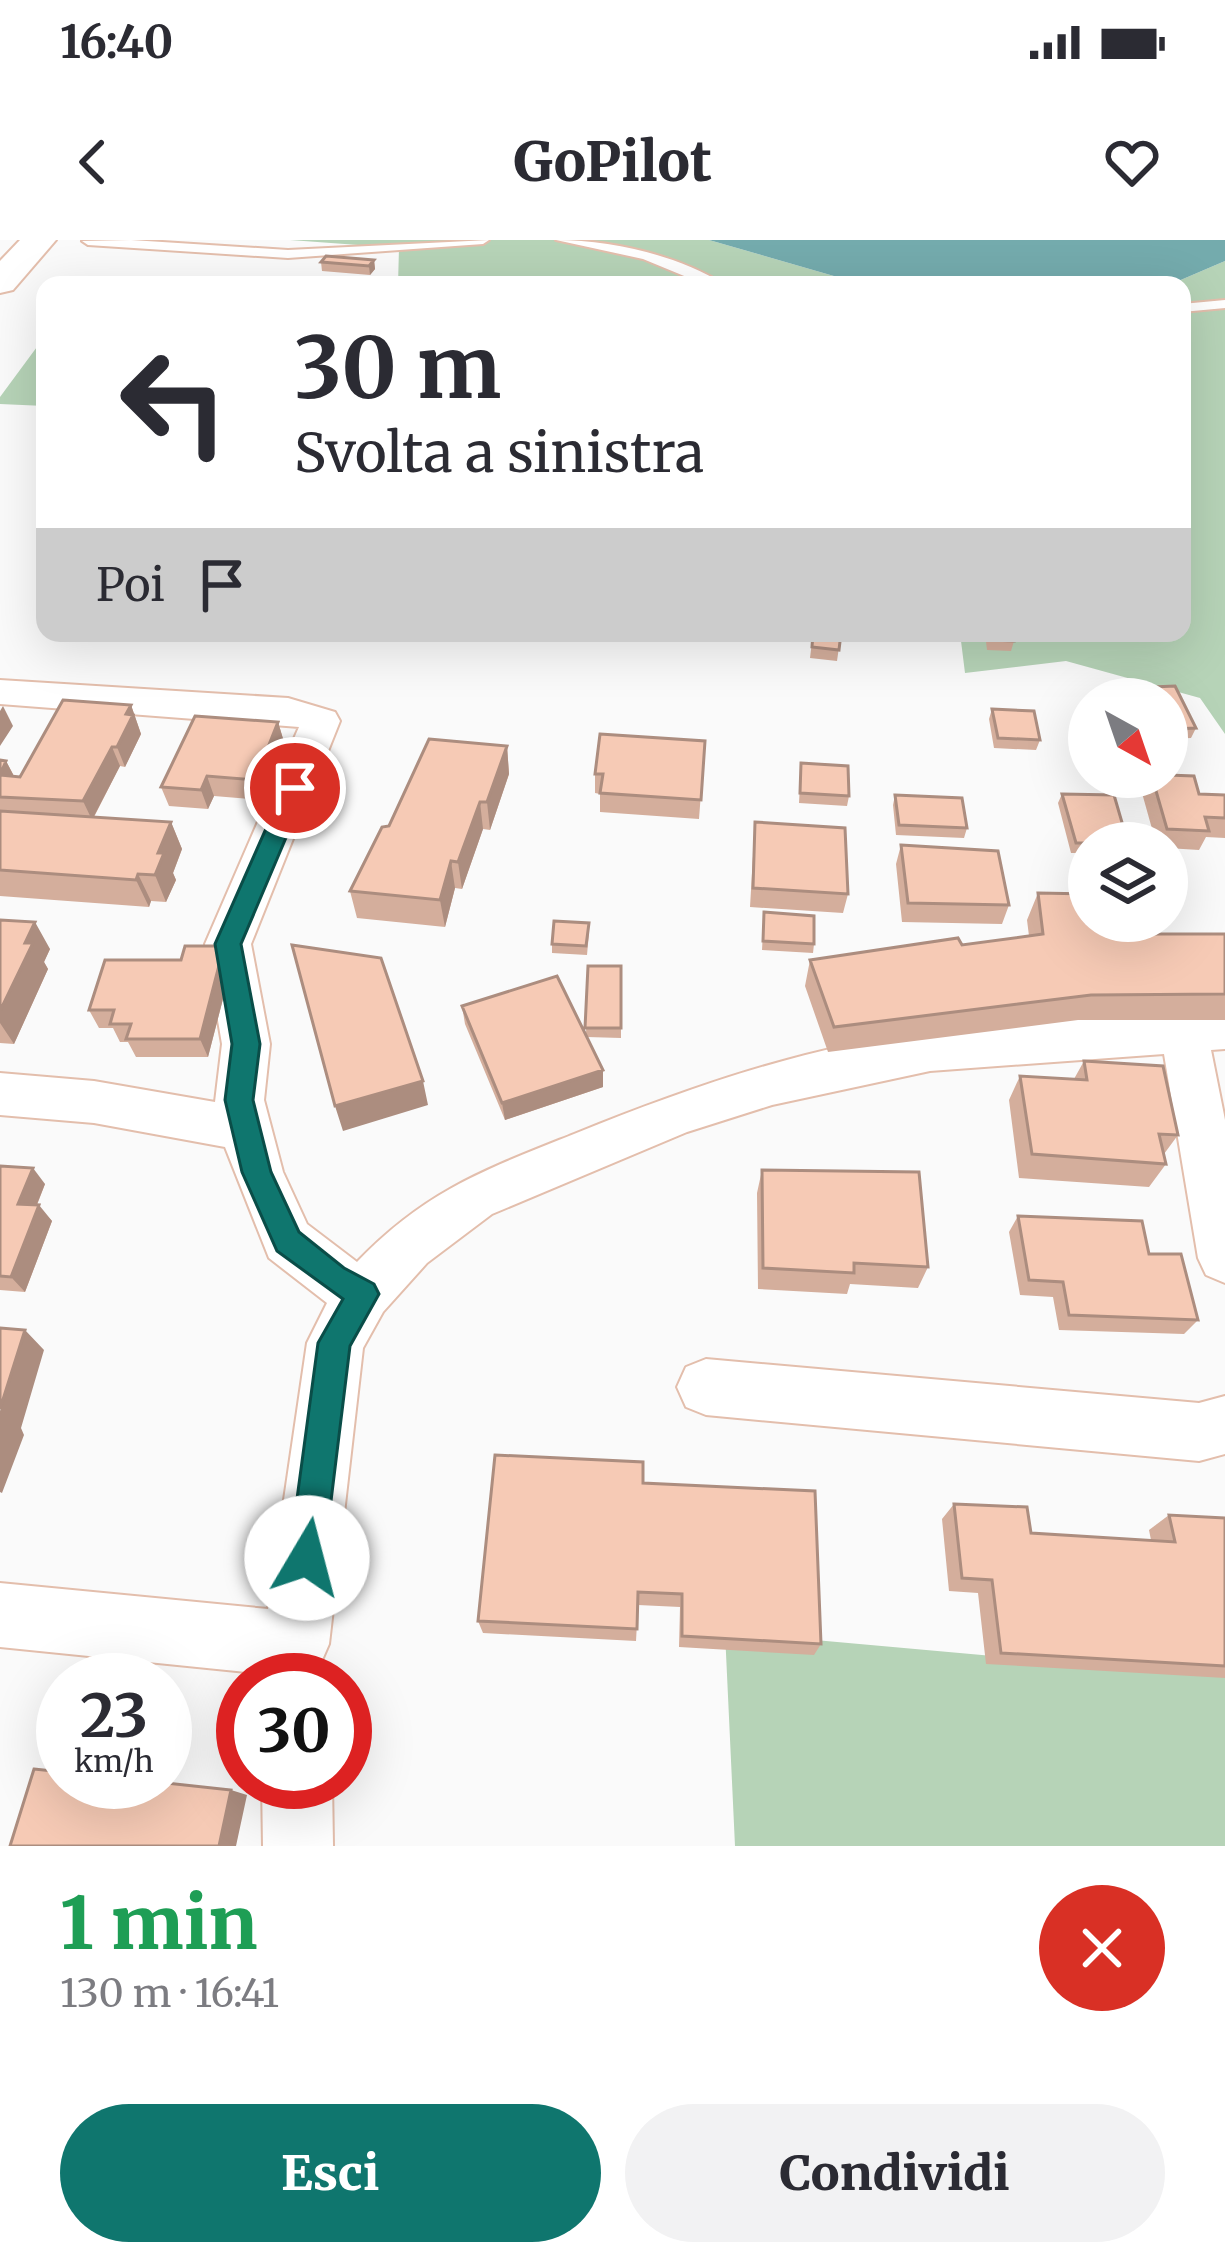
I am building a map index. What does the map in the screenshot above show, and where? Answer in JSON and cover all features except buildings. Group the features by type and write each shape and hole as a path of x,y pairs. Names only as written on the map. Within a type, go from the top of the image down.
{"main road":[{"path":"0,282 39,240"}],"street":[{"path":"0,692 287,710 321,721 228,944 246,1044 239,1100 257,1172 288,1241 333,1278 363,1294"},
{"path":"297,1653 334,1343 363,1294 408,1246 473,1198 674,1115 772,1085 930,1051 1204,1031 1225,1258"},
{"path":"0,1094 94,1102 246,1130"},
{"path":"706,1387 1199,1432 1225,1425"},
{"path":"0,1615 239,1653"},
{"path":"297,1809 298,1846"}],"lane":[{"path":"88,241 288,254 483,240"},
{"path":"562,240 646,256 696,276"},
{"path":"1191,307 1225,304"}],"green space":[{"path":"290,240 709,240 834,276 398,276 399,248"},
{"path":"1225,261 1225,734 1200,698 1188,695 1188,678 1128,678 1066,661 965,673 961,642 1191,642 1191,276"},
{"path":"36,348 36,406 0,404 0,397"},
{"path":"725,1632 1225,1677 1225,1846 735,1846"}],"water":[{"path":"709,240 1225,240 1225,261 1190,276 834,276"}],"route":[{"path":"295,788 228,944 246,1044 239,1100 257,1172 288,1241 333,1278 363,1294 334,1343 307,1558"}]}
